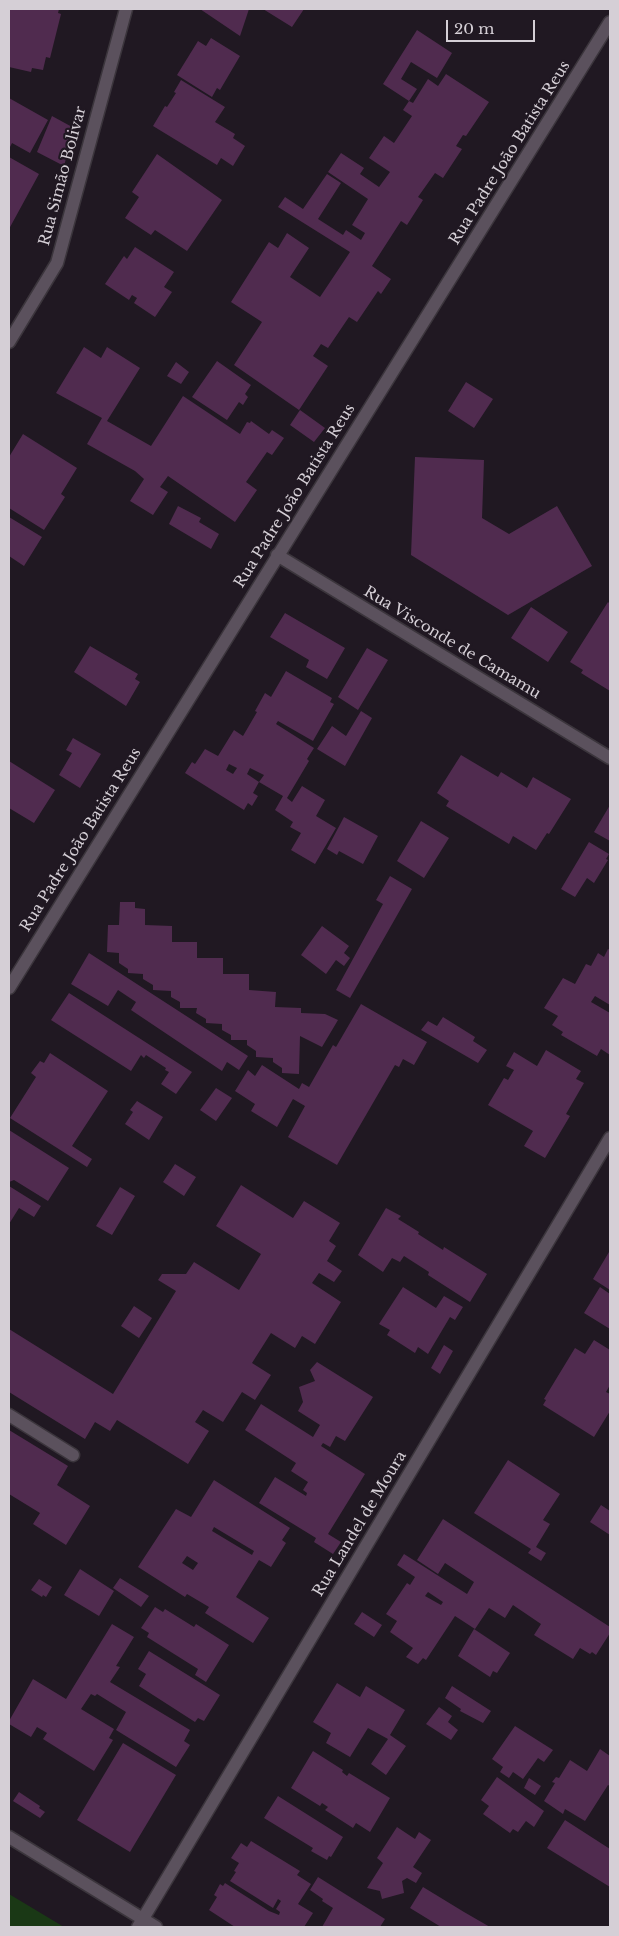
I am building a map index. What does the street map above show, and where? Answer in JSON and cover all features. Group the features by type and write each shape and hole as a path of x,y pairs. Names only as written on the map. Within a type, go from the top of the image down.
{"street":[{"name":"Rua Simão Bolivar","path":"9,342 57,263 126,9"},
{"name":"Rua Padre João Batista Reus","path":"9,988 610,22"},
{"name":"Rua Visconde de Camamu","path":"277,556 610,758"},
{"name":"Rua Landel de Moura","path":"140,1923 610,1138"},
{"path":"9,1414 73,1455"},
{"path":"9,1837 140,1923 156,1927"}],"green space":[{"path":"9,1894 64,1927 9,1927"}],"building":[{"path":"9,9 59,9 58,13 61,14 50,58 46,57 43,70 32,68 31,72 9,67"},
{"path":"200,9 249,9 240,36"},
{"path":"263,9 304,9 292,27"},
{"path":"417,30 452,53 437,78 411,62 401,79 417,89 409,101 383,84"},
{"path":"211,38 240,56 220,90 217,88 212,97 177,75 198,41 206,46"},
{"path":"446,74 489,102 466,136 463,135 456,146 462,149 443,178 435,173 418,197 423,200 407,225 401,221 372,266 391,279 381,294 378,291 357,322 349,317 328,348 321,344 313,356 328,366 299,410 234,365 262,322 231,302 269,242 278,248 287,233 309,248 290,277 320,297 350,252 278,207 285,197 303,209 327,174 341,183 318,219 343,235 346,230 361,240 365,233 352,225 368,199 328,172 341,153 364,168 360,174 379,187 390,172 369,158 384,136 394,143 412,116 403,110 409,101 413,103 428,79 438,86"},
{"path":"181,80 225,107 215,122 235,134 233,138 245,146 233,166 221,158 217,165 153,126 165,106 167,107 176,93 174,92"},
{"path":"9,98 48,120 30,153 12,143 9,149"},
{"path":"52,116 74,128 64,166 37,152"},
{"path":"157,154 222,200 187,251 155,230 151,235 125,218 139,197 132,192"},
{"path":"9,157 39,174 9,229"},
{"path":"135,247 174,272 164,287 172,292 155,317 134,303 137,298 132,295 129,300 105,284 124,256 127,259"},
{"path":"84,347 101,358 107,347 140,368 107,421 151,446 183,396 240,434 247,422 250,423 251,421 269,434 272,430 284,438 272,455 267,452 246,482 257,490 235,522 168,476 160,487 168,492 153,515 130,501 144,479 135,471 87,444 102,418 56,393"},
{"path":"217,361 251,385 245,394 248,397 243,405 239,402 227,420 192,397"},
{"path":"176,362 189,372 181,384 167,376"},
{"path":"466,382 493,399 474,428 448,411"},
{"path":"300,410 325,428 314,442 290,425"},
{"path":"23,434 77,468 61,494 65,497 44,530 9,508 9,457"},
{"path":"415,457 484,460 482,518 509,534 557,506 592,566 508,615 411,555"},
{"path":"178,506 201,518 199,522 219,534 211,549 169,524"},
{"path":"9,517 42,537 24,566 9,556"},
{"path":"608,602 610,604 610,691 581,673 583,670 570,662"},
{"path":"531,607 568,632 548,662 511,638"},
{"path":"285,613 345,648 327,679 306,667 309,660 270,637"},
{"path":"90,646 138,674 135,679 140,682 126,706 74,672"},
{"path":"367,648 388,660 358,710 338,697"},
{"path":"286,671 332,698 330,702 334,704 313,741 278,721 276,724 314,748 307,759 309,761 287,798 292,802 302,786 325,800 316,816 336,828 315,864 291,850 301,833 290,827 293,822 275,810 283,796 259,782 253,793 258,796 252,806 248,803 244,810 185,773 192,762 195,764 205,749 218,756 234,730 243,736 257,712 255,711 265,693 271,697","holes":["229,764 237,768 233,774 226,770","250,768 264,775 259,782 247,774"]},
{"path":"361,711 372,718 345,766 317,749 332,726 346,736"},
{"path":"73,738 101,754 80,788 59,775 72,753 66,750"},
{"path":"461,755 498,777 501,772 527,788 533,777 571,799 549,834 547,833 536,850 513,836 509,844 446,806 449,801 437,793"},
{"path":"9,761 55,790 34,823 9,808"},
{"path":"610,805 610,841 594,832"},
{"path":"344,817 378,836 363,864 339,851 337,855 327,849"},
{"path":"421,821 449,838 424,878 397,861"},
{"path":"589,842 609,854 606,859 608,860 594,883 587,878 575,897 561,889"},
{"path":"390,876 412,889 350,998 336,990 383,904 376,900"},
{"path":"120,902 135,902 135,908 145,909 145,925 172,926 172,942 197,942 197,958 223,958 223,974 249,974 249,990 276,992 275,1007 301,1008 301,1013 325,1014 338,1020 322,1047 300,1036 299,1074 282,1073 282,1068 273,1062 273,1058 256,1057 256,1051 247,1045 247,1040 231,1040 231,1035 222,1030 222,1024 206,1023 206,1019 196,1013 197,1008 180,1008 180,1002 171,997 171,991 153,990 153,985 143,979 143,974 128,973 128,969 119,963 119,953 107,952 108,925 119,925"},
{"path":"322,926 349,946 344,953 350,958 344,966 336,960 326,974 301,955"},
{"path":"608,949 610,950 610,1005 595,996 591,1002 610,1013 610,1055 601,1049 597,1056 561,1035 563,1032 552,1025 558,1016 544,1008 563,978 575,984 586,964 591,966 598,953 604,957"},
{"path":"89,953 248,1056 239,1070 227,1062 222,1071 131,1010 136,1002 118,990 108,1006 71,984"},
{"path":"69,993 192,1072 176,1094 161,1084 169,1072 165,1070 166,1068 146,1055 144,1058 141,1055 131,1071 51,1020"},
{"path":"361,1004 427,1042 414,1065 403,1059 399,1067 395,1065 337,1165 288,1137 305,1106 293,1099 277,1127 251,1111 255,1104 235,1091 248,1070 255,1076 262,1065 299,1089 302,1083 309,1087 333,1045 336,1047"},
{"path":"443,1017 475,1037 473,1041 487,1050 478,1063 421,1030 428,1021 437,1026"},
{"path":"546,1050 581,1071 576,1079 584,1083 566,1114 570,1116 545,1158 524,1146 533,1131 488,1105 504,1078 508,1080 514,1070 506,1066 514,1052 537,1066"},
{"path":"50,1053 108,1091 72,1146 92,1159 87,1167 10,1118 36,1077 31,1073 40,1061 44,1063"},
{"path":"216,1088 232,1098 216,1121 200,1110"},
{"path":"137,1101 163,1117 149,1140 125,1124 133,1112 130,1110"},
{"path":"9,1130 69,1168 48,1201 14,1180 9,1182"},
{"path":"175,1164 196,1177 184,1196 163,1182"},
{"path":"241,1185 293,1218 304,1201 340,1223 329,1241 336,1246 327,1261 342,1271 334,1282 319,1273 312,1283 341,1302 315,1344 302,1336 295,1348 271,1333 252,1363 271,1375 255,1400 242,1392 223,1422 203,1410 195,1422 209,1431 188,1464 117,1420 110,1431 95,1422 85,1439 9,1392 9,1329 113,1394 176,1291 158,1280 162,1274 186,1274 194,1262 239,1290 261,1254 216,1226"},
{"path":"9,1186 41,1206 34,1217 19,1208 9,1224"},
{"path":"120,1187 135,1196 112,1235 96,1226"},
{"path":"386,1208 401,1216 398,1219 419,1232 418,1234 443,1250 444,1247 487,1274 470,1302 428,1275 429,1272 404,1256 400,1262 392,1258 383,1272 358,1255"},
{"path":"610,1253 610,1290 593,1279"},
{"path":"403,1287 436,1308 444,1296 463,1307 455,1320 450,1317 428,1354 418,1347 415,1353 387,1335 390,1330 379,1324"},
{"path":"600,1287 610,1294 610,1329 584,1313"},
{"path":"134,1306 152,1318 139,1338 121,1326"},
{"path":"594,1340 610,1350 610,1385 606,1392 610,1394 610,1411 594,1437 543,1405 546,1400 544,1399 575,1348 585,1354"},
{"path":"444,1345 453,1351 440,1374 431,1368"},
{"path":"317,1362 373,1397 345,1441 336,1436 330,1447 323,1443 321,1446 365,1474 328,1534 341,1542 333,1554 314,1542 316,1538 259,1503 275,1477 306,1496 307,1493 303,1490 308,1482 291,1471 296,1463 245,1430 261,1404 313,1437 320,1425 298,1411 303,1402 299,1387 315,1381 310,1370"},
{"path":"9,1430 68,1466 57,1485 90,1506 66,1545 33,1524 40,1513 9,1494"},
{"path":"508,1460 560,1494 543,1520 550,1524 536,1547 546,1553 541,1561 528,1553 531,1549 474,1513"},
{"path":"214,1480 290,1528 282,1540 286,1543 271,1567 259,1560 236,1597 269,1618 253,1643 205,1613 209,1607 187,1594 185,1597 138,1567 176,1509 191,1517","holes":["214,1527 254,1551 252,1555 212,1531","187,1556 198,1563 193,1570 182,1563"]},
{"path":"601,1505 610,1511 610,1535 590,1522"},
{"path":"443,1519 610,1627 610,1633 596,1655 580,1648 573,1659 534,1635 541,1624 513,1605 505,1618 489,1608 475,1629 455,1616 426,1660 423,1658 418,1664 406,1657 413,1648 390,1632 397,1621 386,1614 407,1583 410,1585 415,1577 397,1565 404,1554 467,1594 474,1582 445,1563 438,1574 417,1560","holes":["428,1592 443,1602 441,1605 425,1596"]},
{"path":"80,1569 114,1591 99,1616 64,1595"},
{"path":"120,1578 149,1596 141,1607 113,1588"},
{"path":"39,1579 52,1587 46,1597 43,1595 42,1597 31,1590"},
{"path":"155,1607 163,1612 165,1609 194,1627 196,1624 229,1645 206,1682 195,1675 198,1669 147,1637 149,1633 141,1628"},
{"path":"362,1612 382,1625 374,1637 354,1624"},
{"path":"112,1624 134,1637 116,1666 120,1667 110,1682 190,1730 184,1741 190,1745 176,1767 116,1730 126,1712 97,1694 95,1696 91,1694 81,1709 114,1729 109,1738 113,1740 94,1771 43,1739 47,1733 37,1727 31,1737 9,1724 33,1679 66,1699"},
{"path":"474,1629 510,1653 497,1673 493,1671 490,1677 458,1656"},
{"path":"149,1651 220,1695 204,1721 198,1718 195,1722 139,1686 146,1674 138,1669"},
{"path":"337,1683 360,1697 366,1686 405,1710 390,1735 406,1746 386,1775 371,1764 388,1739 368,1728 350,1757 326,1743 331,1733 313,1722"},
{"path":"452,1686 491,1711 483,1723 460,1711 461,1709 445,1698"},
{"path":"439,1707 452,1716 448,1722 458,1730 451,1740 426,1724"},
{"path":"515,1726 553,1750 544,1762 538,1758 523,1779 513,1772 509,1778 500,1772 503,1767 492,1759"},
{"path":"123,1743 176,1775 130,1852 77,1820"},
{"path":"600,1749 610,1756 610,1786 608,1785 585,1821 565,1809 563,1814 544,1801 555,1783 552,1782 556,1777 559,1778 570,1760 587,1771"},
{"path":"313,1751 343,1770 342,1772 347,1776 349,1773 390,1798 370,1832 356,1823 353,1828 325,1810 328,1807 322,1803 320,1806 291,1788"},
{"path":"497,1777 544,1811 534,1827 526,1821 518,1832 513,1829 510,1833 483,1814 489,1806 481,1800"},
{"path":"529,1778 541,1786 535,1795 524,1788"},
{"path":"19,1792 40,1806 39,1808 45,1812 40,1818 13,1801"},
{"path":"278,1796 343,1837 331,1857 329,1856 327,1860 311,1851 313,1848 264,1818"},
{"path":"565,1820 610,1849 610,1887 547,1848"},
{"path":"397,1827 415,1839 419,1832 431,1840 413,1867 422,1873 416,1883 407,1878 402,1881 404,1893 382,1899 380,1891 367,1888 383,1863 377,1858"},
{"path":"251,1841 300,1871 297,1875 311,1884 298,1904 313,1913 304,1927 235,1927 209,1910 217,1897 214,1895 220,1884 223,1886 225,1883 269,1911 279,1915 280,1912 276,1909 281,1901 278,1899 273,1908 230,1881 239,1863 231,1858 241,1843 247,1847"},
{"path":"318,1877 385,1919 380,1927 322,1927 333,1908 310,1890"},
{"path":"423,1887 490,1927 441,1927 410,1908"}]}
